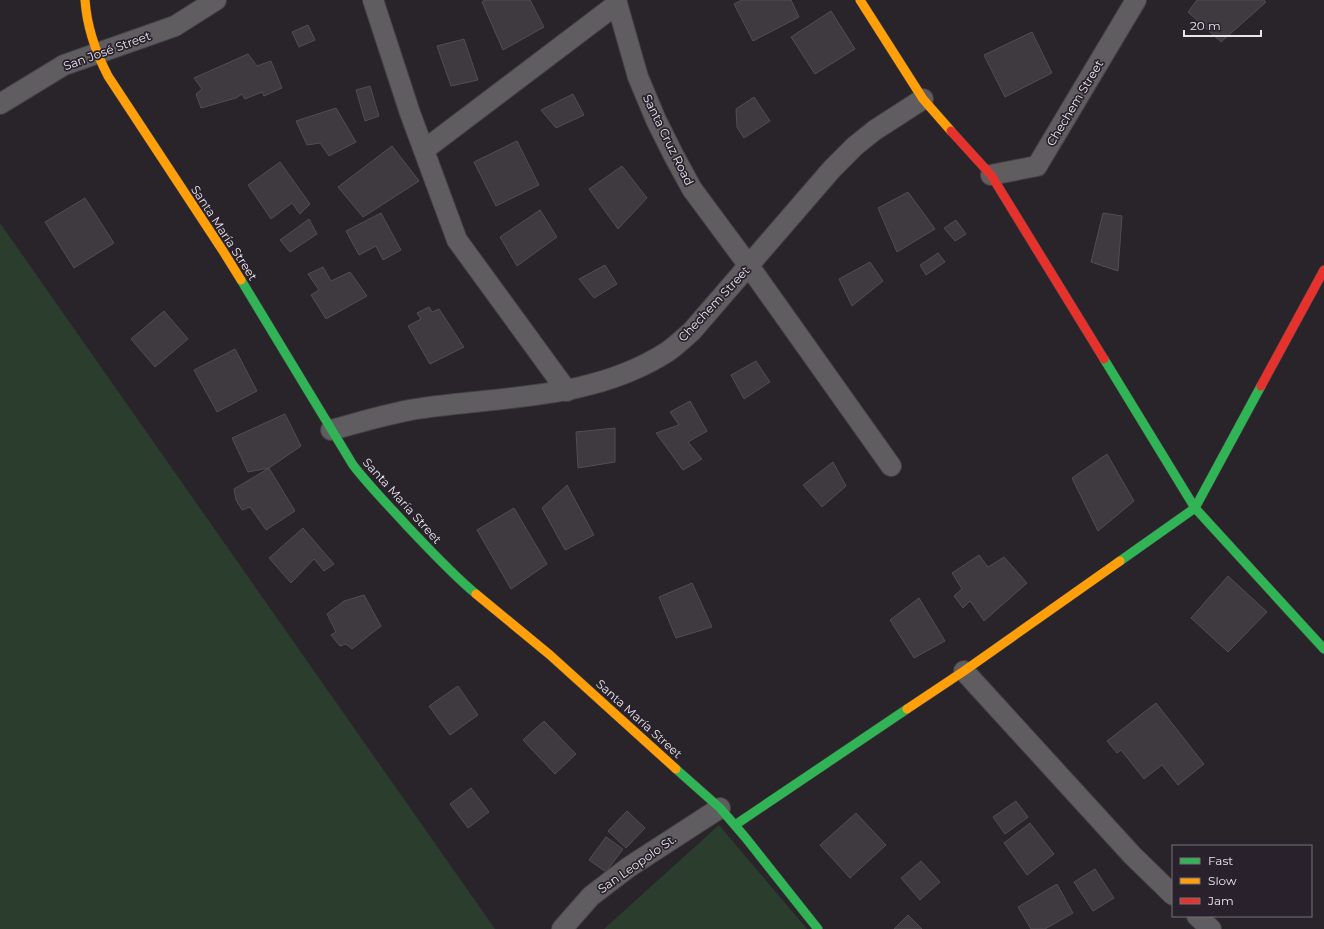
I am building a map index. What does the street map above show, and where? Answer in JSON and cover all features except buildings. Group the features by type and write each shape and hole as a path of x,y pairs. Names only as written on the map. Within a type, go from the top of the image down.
{"street":[{"name":"Santa María Street","path":"85,0 89,32 95,53 112,83 223,252 353,466 428,548 464,584 550,656 720,808 736,825 818,929"},
{"name":"San José Street","path":"0,104 64,65 175,26 216,0"},
{"path":"373,0 410,113 457,240 567,391"},
{"path":"860,0 923,99 991,175 1195,508 1324,649"},
{"name":"Chechem Street","path":"991,175 1037,166 1136,0"},
{"path":"424,150 616,2"},
{"name":"Santa Cruz Road","path":"616,2 638,77 656,120 692,189 749,266 891,466"},
{"name":"Chechem Street","path":"332,430 387,414 422,408 567,391 636,369 668,352 692,331 832,169 855,146 874,130 923,99"},
{"path":"736,825 964,671 1195,508 1324,270"},
{"path":"964,671 1132,855 1172,894"},
{"name":"San Leopolo St.","path":"562,929 591,896 629,867 720,808"},
{"path":"1197,917 1211,929"}],"green space":[{"path":"0,223 495,929 0,929"},
{"path":"719,825 807,929 604,929"}],"traffic: fast":[{"path":"241,280 353,465 373,489 425,544 476,594"},
{"path":"1104,359 1195,508 1324,649"},
{"path":"1120,561 1195,508 1261,386"},
{"path":"735,825 907,709"},
{"path":"676,769 720,808 818,929"}],"traffic: slow":[{"path":"85,0 92,39 108,76 241,280"},
{"path":"860,0 923,99 951,131"},
{"path":"907,709 964,671 1120,561"},
{"path":"476,594 550,655 676,769"}],"traffic: jam":[{"path":"951,131 991,175 1104,359"},
{"path":"1261,386 1324,270"}]}
